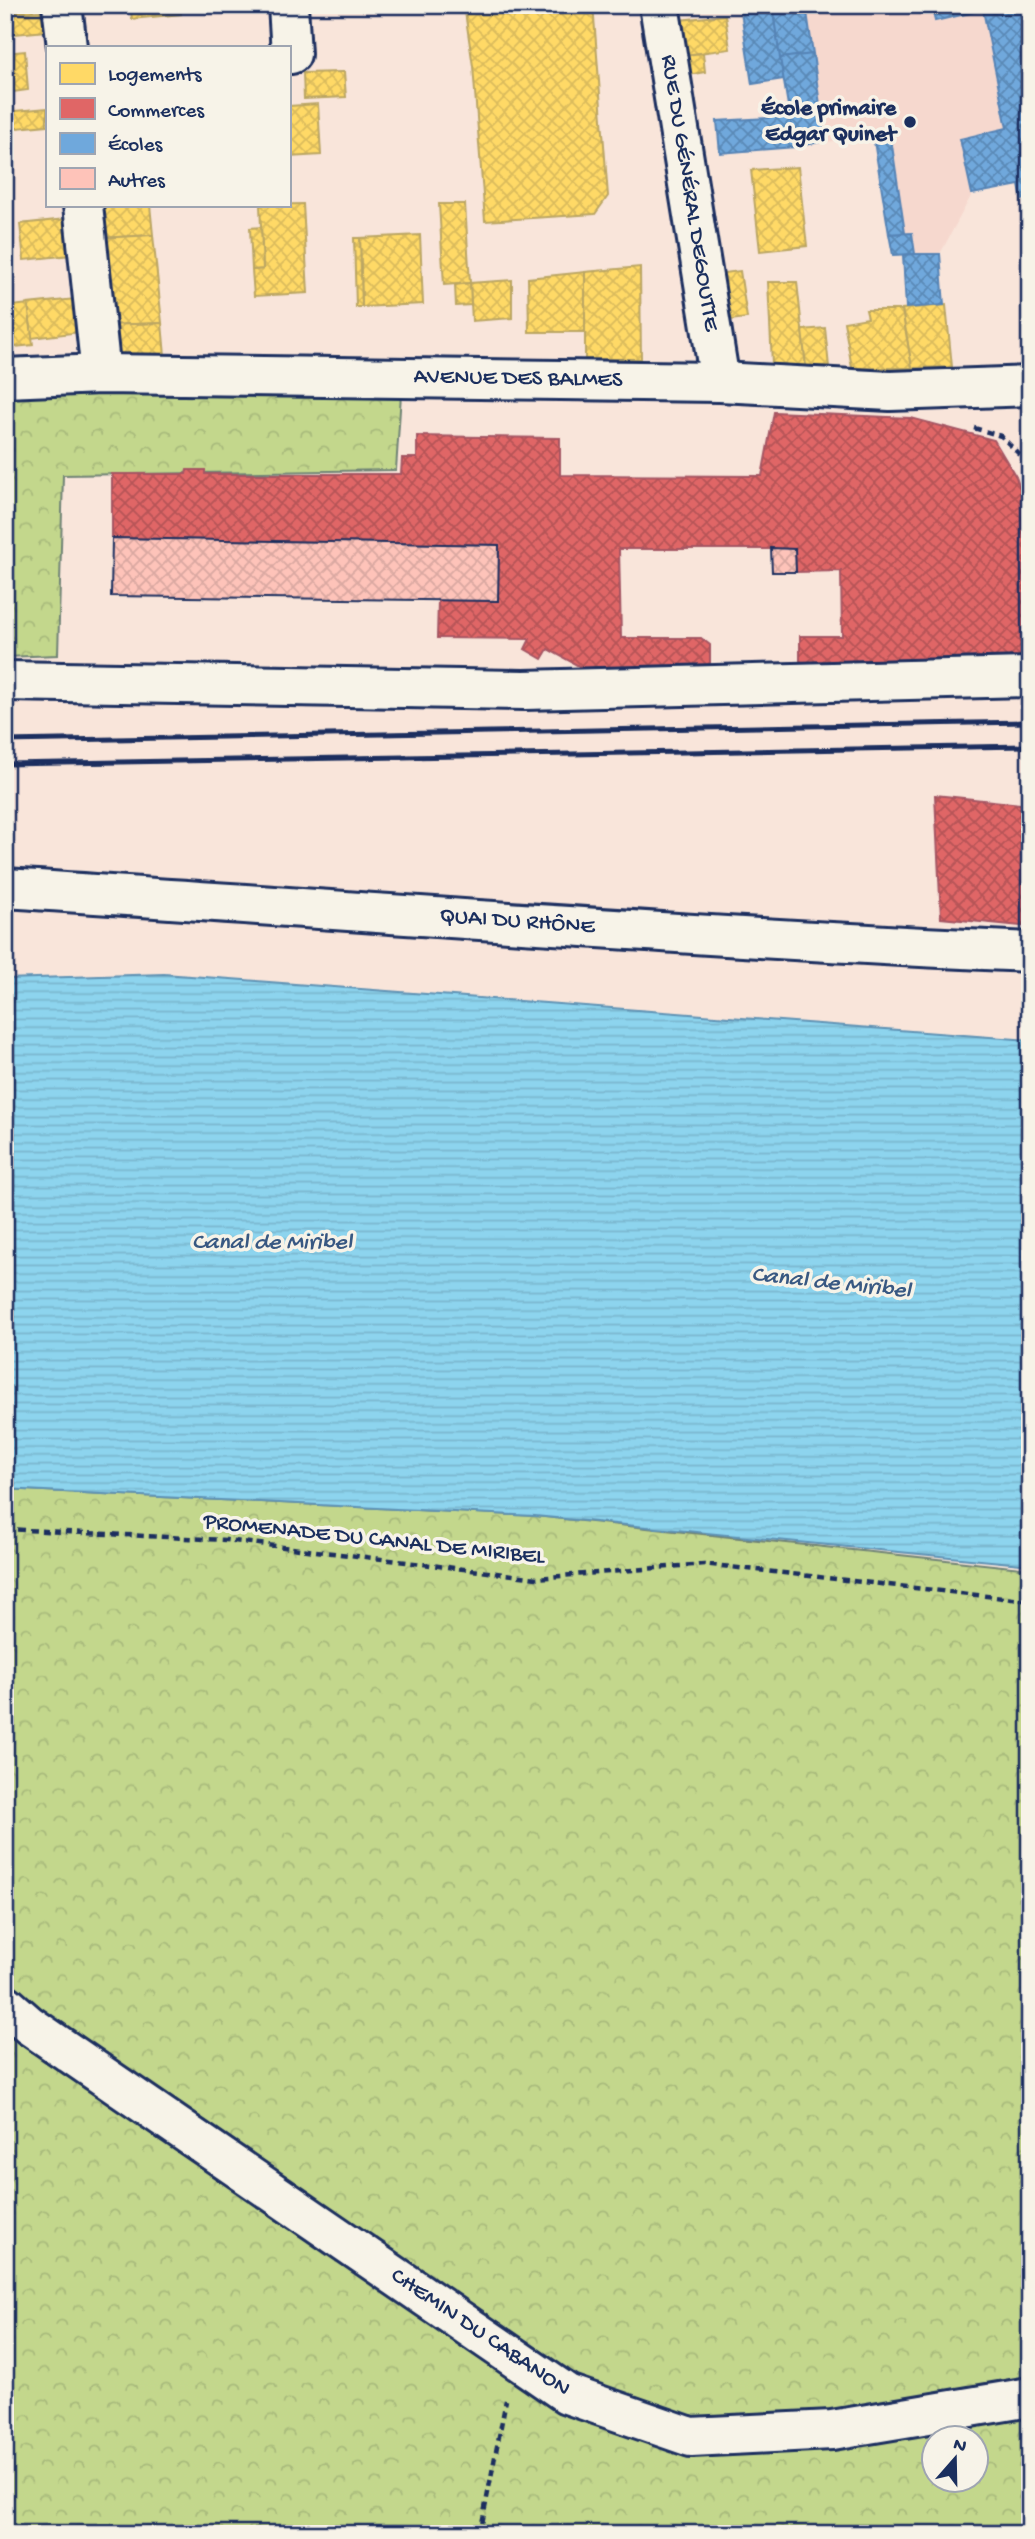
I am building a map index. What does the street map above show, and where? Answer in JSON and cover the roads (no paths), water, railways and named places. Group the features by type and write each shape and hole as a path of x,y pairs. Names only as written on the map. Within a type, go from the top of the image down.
{"street":[{"path":"62,5 67,46"},
{"path":"288,5 290,46"},
{"name":"RUE DU GÉNÉRAL DEGOUTTE","path":"659,5 720,382"},
{"path":"83,206 101,374"},
{"name":"AVENUE DES BALMES","path":"5,378 101,374 720,382 890,391 1030,386"},
{"path":"5,681 524,690 1030,677"},
{"name":"QUAI DU RHÔNE","path":"5,888 786,942 1030,952"},
{"name":"CHEMIN DU CABANON","path":"5,2004 29,2025 567,2394 691,2437 832,2430 1030,2398"}],"water":[{"name":"Canal de Miribel","path":"164,974 1030,1040 1030,1565 535,1516 5,1489 5,979"}],"railway":[{"path":"5,741 1030,722"},
{"path":"5,764 1030,746"}],"place":[{"name":"École primaire Edgar Quinet","path":"910,122"}]}
